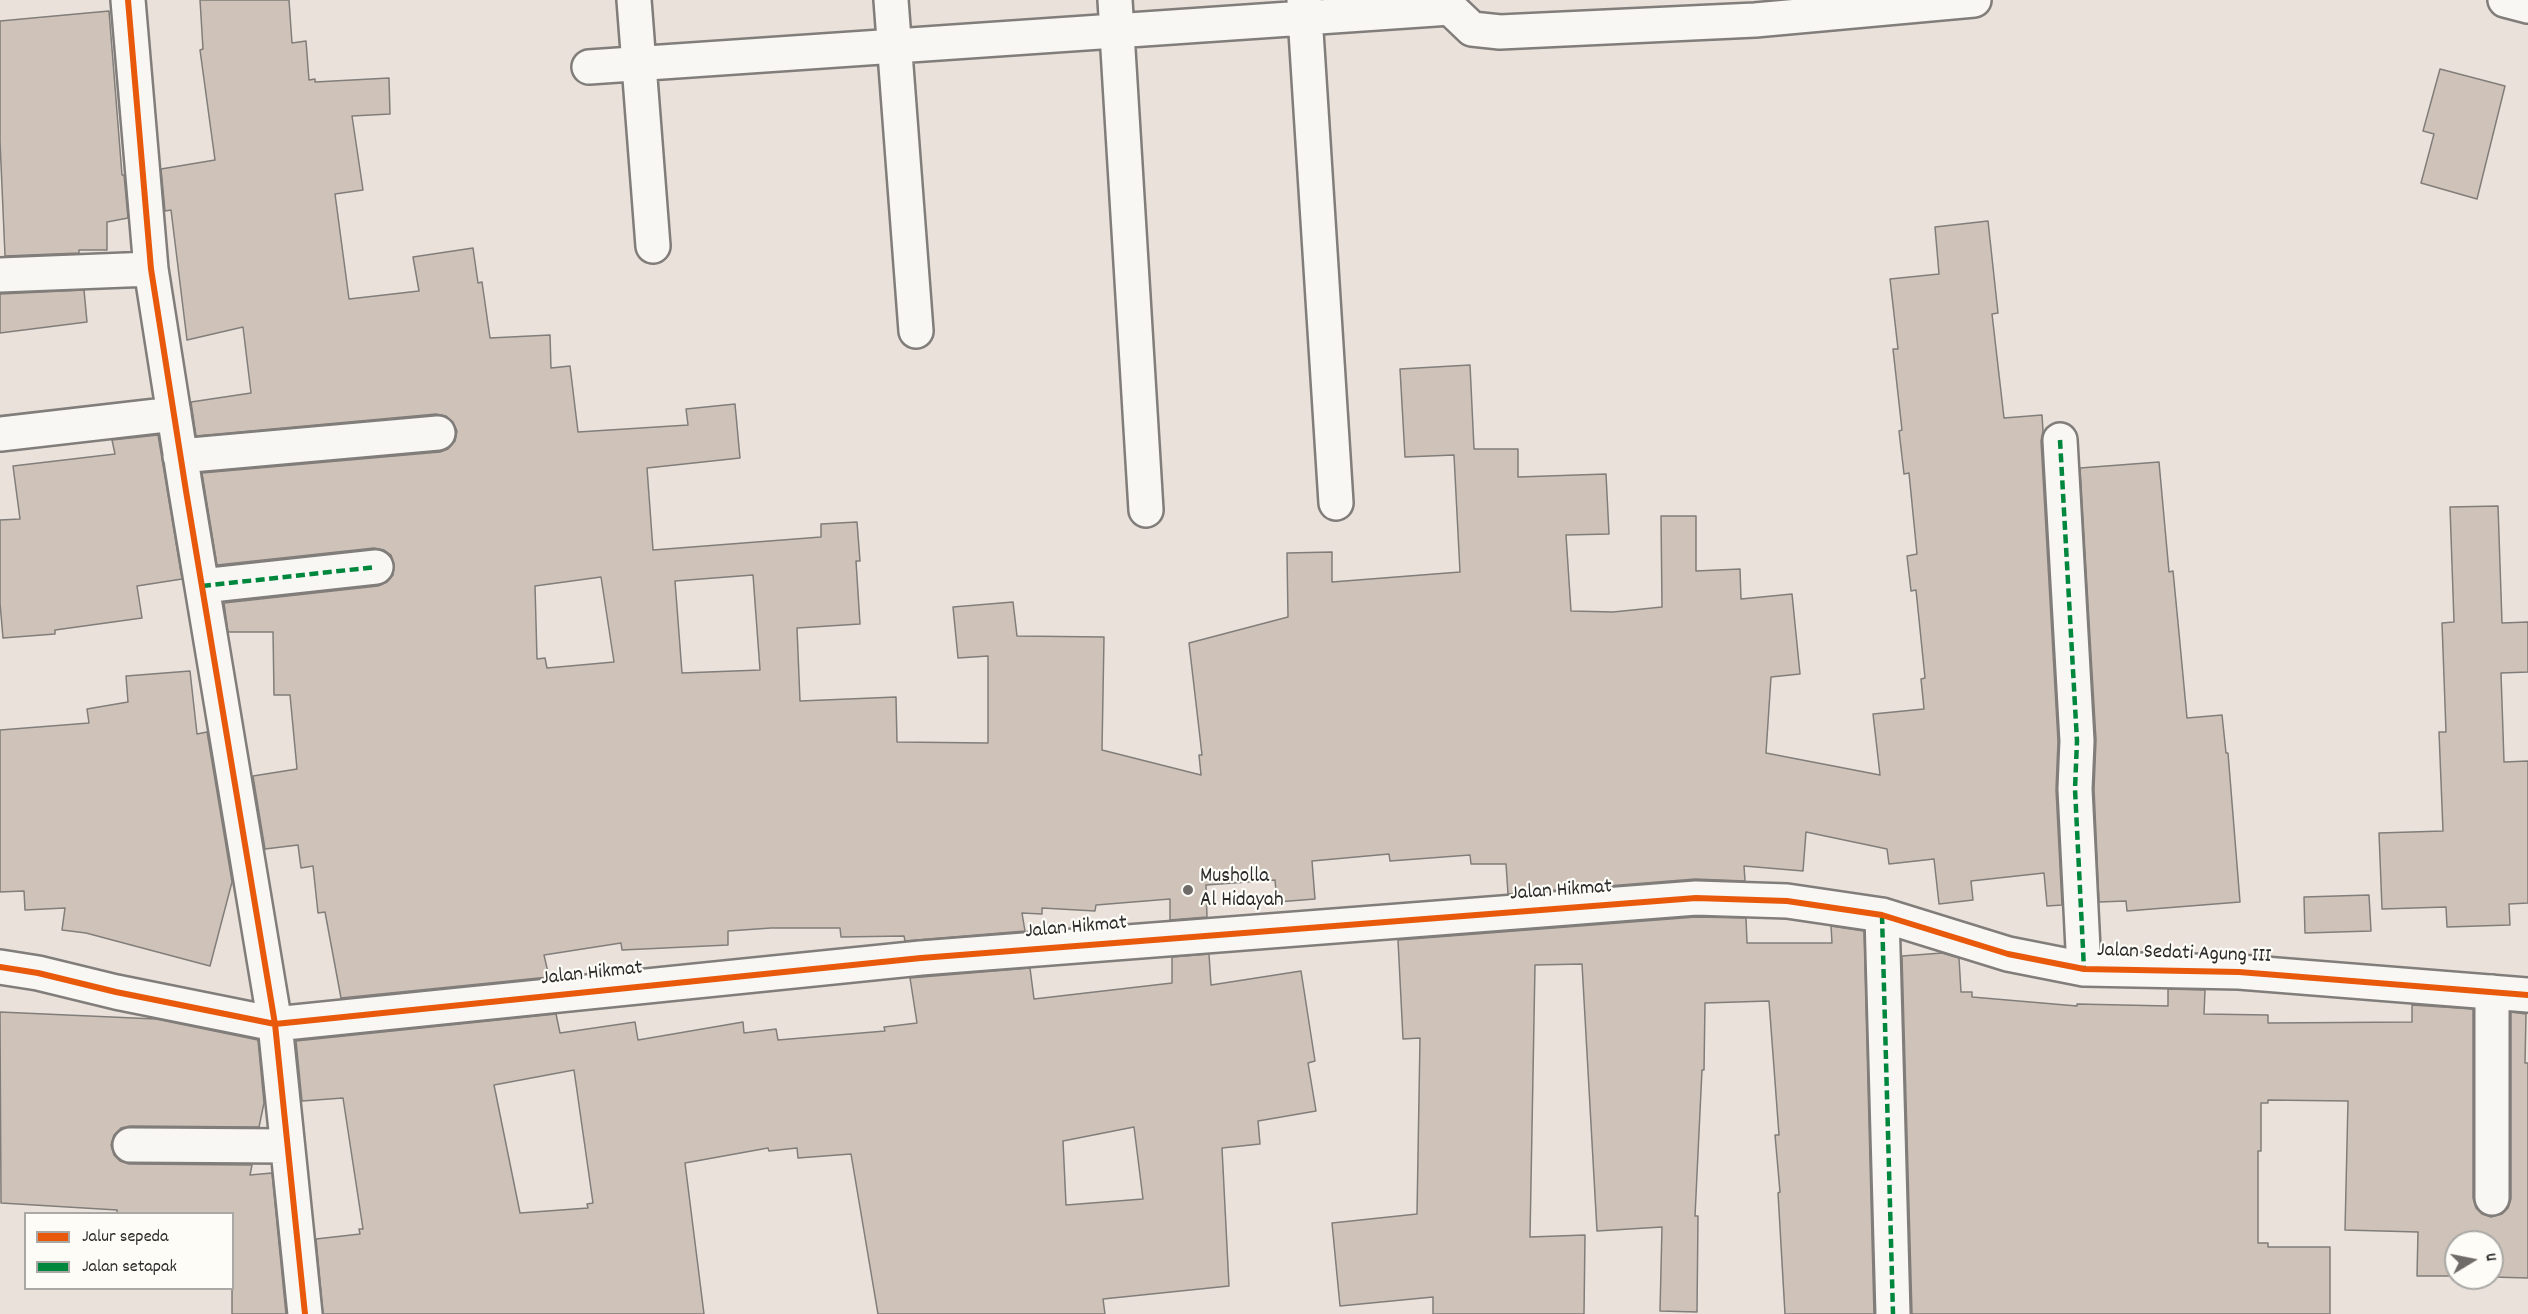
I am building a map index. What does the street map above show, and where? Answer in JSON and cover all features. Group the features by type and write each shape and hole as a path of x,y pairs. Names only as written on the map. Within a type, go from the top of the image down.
{"street":[{"path":"128,0 152,269 180,456 275,1024 304,1314"},
{"path":"634,0 653,246"},
{"path":"891,0 916,331"},
{"path":"589,67 894,46 1116,15 1449,4 1472,29 1500,32 1755,10 1974,0"},
{"path":"2505,0 2528,6"},
{"path":"1305,9 1336,503"},
{"path":"1116,15 1146,510"},
{"path":"0,275 152,269"},
{"path":"0,434 174,414"},
{"path":"180,456 438,433"},
{"path":"2060,440 2077,741 2075,789 2084,969"},
{"path":"202,586 376,567"},
{"name":"Jalan Hikmat","path":"0,967 38,973 116,992 275,1024 921,958 1696,898 1787,901 1882,915"},
{"path":"1882,915 1893,1314"},
{"name":"Jalan Sedati Agung III","path":"1882,915 2008,954 2084,969 2239,972 2528,995"},
{"path":"2492,992 2493,1198"},
{"path":"130,1145 287,1146"}],"building":[{"path":"200,0 289,0 292,43 306,41 309,80 315,79 315,82 389,78 390,114 352,116 363,190 335,194 349,299 419,291 413,257 473,248 478,283 482,282 490,338 550,335 551,368 570,366 578,432 688,425 686,409 735,404 740,458 647,468 653,550 821,537 821,524 857,522 860,561 856,561 860,624 797,628 800,701 896,697 897,742 988,743 988,656 958,658 953,607 1013,602 1017,636 1104,637 1102,750 1201,775 1199,755 1202,755 1189,643 1288,617 1287,553 1332,552 1332,582 1460,572 1454,455 1405,457 1400,369 1470,365 1474,449 1518,449 1518,477 1606,474 1609,534 1566,535 1571,611 1613,612 1662,607 1661,516 1696,516 1696,571 1740,569 1741,599 1792,594 1800,674 1771,677 1766,753 1880,775 1873,714 1924,709 1921,679 1925,678 1916,590 1911,591 1907,556 1917,554 1909,473 1904,474 1899,431 1902,430 1893,349 1898,349 1890,279 1939,274 1935,227 1988,221 1998,313 1992,314 2004,418 2042,415 2041,441 2058,741 2056,790 2062,905 2047,906 2044,873 1971,881 1973,900 1939,904 1934,859 1889,864 1887,849 1806,832 1803,871 1744,866 1745,881 1695,879 1508,894 1506,864 1471,864 1470,855 1390,861 1389,854 1312,861 1315,899 1277,902 1275,880 1206,885 1207,917 1170,920 1170,899 1096,905 1095,911 1042,908 1042,914 1022,913 1025,931 905,941 904,936 841,937 840,928 771,928 728,931 728,945 622,950 621,943 544,955 549,977 341,998 325,912 318,913 313,866 301,868 298,845 265,849 253,776 297,769 290,695 274,695 273,632 228,632 224,603 378,586 387,582 393,575 394,564 391,555 384,550 374,548 217,565 202,473 440,452 448,449 455,441 457,431 453,422 446,416 436,414 196,436 191,402 251,393 243,327 187,340 171,210 165,211 161,169 215,160 200,50 203,49","holes":["753,575 760,670 682,673 675,581","601,577 614,662 547,668 545,658 537,659 535,586"]},
{"path":"109,11 122,175 124,175 128,218 107,222 107,250 5,256 0,141 0,21"},
{"path":"2440,69 2505,86 2477,199 2421,183 2434,134 2423,131"},
{"path":"84,290 87,322 0,333 0,294"},
{"path":"158,435 182,579 137,586 142,618 55,630 55,634 3,638 0,603 0,520 20,519 13,466 115,454 112,440"},
{"path":"2159,462 2169,572 2173,571 2187,718 2222,715 2226,753 2228,753 2240,902 2127,911 2126,901 2099,902 2094,789 2096,740 2080,468"},
{"path":"2498,506 2502,623 2528,622 2528,672 2501,673 2504,762 2528,761 2528,903 2509,904 2510,925 2447,927 2446,907 2382,909 2379,833 2443,831 2439,732 2446,732 2442,623 2454,622 2450,507"},
{"path":"190,671 197,734 207,732 232,882 210,966 86,933 62,930 65,908 25,910 24,891 0,892 0,730 89,723 87,709 128,702 126,676"},
{"path":"2369,895 2371,931 2305,933 2304,897"},
{"path":"1696,917 1746,918 1747,943 1832,943 1831,926 1864,931 1874,1314 1785,1314 1778,1193 1780,1192 1775,1135 1779,1135 1769,1001 1705,1003 1704,1070 1702,1070 1695,1216 1698,1216 1697,1312 1660,1311 1662,1227 1597,1231 1582,964 1535,965 1530,1237 1585,1235 1584,1314 1433,1314 1433,1297 1340,1306 1332,1223 1417,1214 1420,1038 1403,1039 1398,940"},
{"path":"1942,953 1959,958 1961,992 1972,992 1972,997 2077,1006 2077,1004 2168,1006 2168,989 2205,990 2204,1014 2268,1015 2268,1023 2412,1022 2412,1005 2473,1009 2473,1198 2476,1208 2482,1214 2491,1217 2502,1214 2508,1208 2511,1199 2511,1012 2526,1014 2528,1278 2504,1277 2504,1230 2444,1230 2444,1276 2417,1276 2418,1232 2345,1230 2348,1101 2268,1100 2268,1103 2261,1103 2261,1151 2258,1151 2258,1243 2268,1243 2268,1247 2330,1247 2330,1314 1912,1314 1902,956"},
{"path":"1209,954 1211,985 1301,971 1315,1061 1308,1063 1316,1111 1258,1121 1260,1144 1222,1148 1229,1286 1103,1299 1105,1314 878,1314 851,1154 798,1158 797,1148 769,1151 768,1148 685,1163 704,1314 323,1314 316,1239 360,1234 359,1229 363,1229 343,1098 302,1101 296,1041 556,1014 560,1033 635,1022 638,1040 743,1022 744,1033 776,1029 778,1040 885,1031 884,1027 917,1023 910,978 1030,968 1034,999 1172,983 1172,957","holes":["574,1070 593,1203 587,1204 588,1208 520,1213 494,1085","1134,1127 1143,1199 1066,1205 1063,1141"]},
{"path":"0,1012 156,1019 258,1040 264,1103 259,1127 130,1126 121,1128 114,1135 111,1145 114,1155 120,1161 129,1164 252,1165 250,1175 272,1173 286,1314 232,1314 234,1212 117,1212 117,1210 1,1203"}],"marked path":[{"path":"2060,440 2077,741 2075,789 2084,969"},
{"path":"202,586 376,567"},
{"path":"1882,915 1893,1314"}],"cycle path":[{"path":"128,0 151,269 275,1024 305,1314"},
{"path":"0,967 38,973 116,992 275,1024 921,958 1696,898 1787,901 1882,915 2008,954 2084,969 2239,972 2528,995"}],"place":[{"name":"Musholla Al Hidayah","path":"1188,890"}]}
